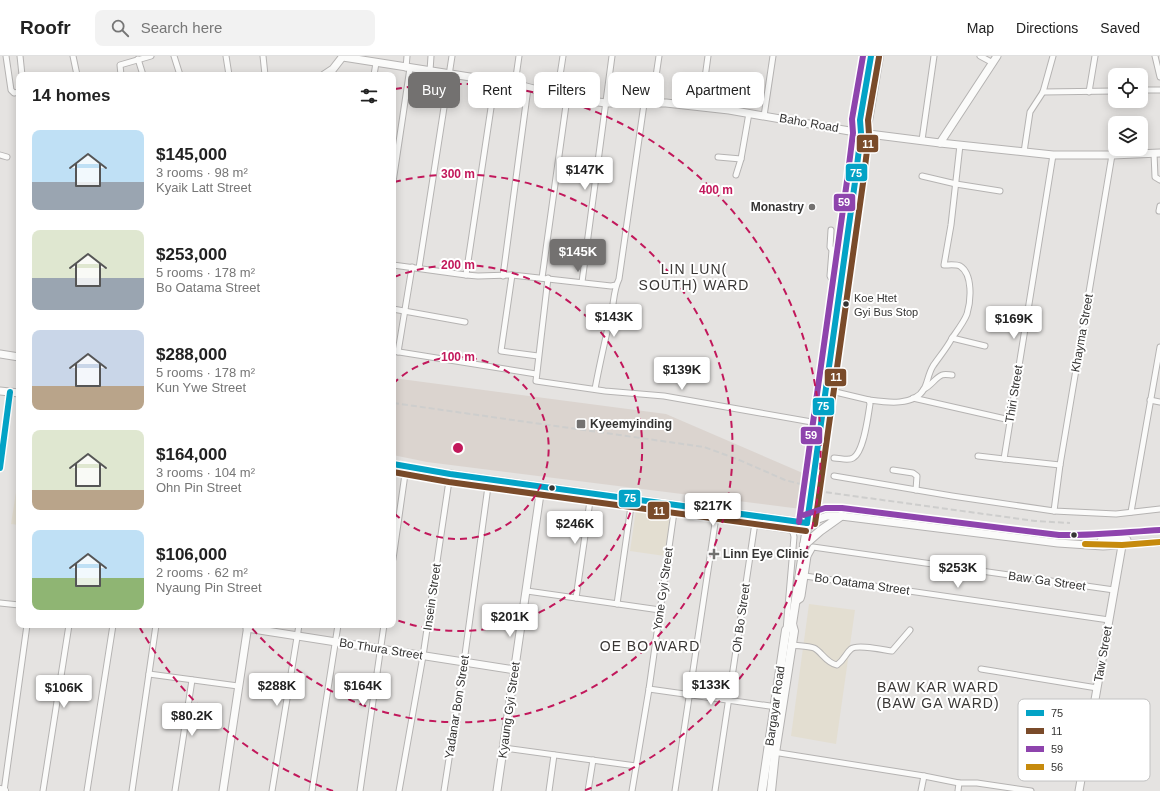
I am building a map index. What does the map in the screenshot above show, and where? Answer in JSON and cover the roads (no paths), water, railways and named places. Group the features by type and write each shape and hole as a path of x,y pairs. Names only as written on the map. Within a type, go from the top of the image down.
{"main road":[{"name":"Bargayar Road","path":"771,791 772,752 778,707 789,627 795,602 823,424 861,132 860,120 871,56"},
{"name":"Bargayar Road","path":"861,132 868,121 879,56"},
{"path":"940,143 997,56"},
{"name":"Baho Road","path":"333,72 343,57 436,72"},
{"name":"Baho Road","path":"528,88 534,89"},
{"name":"Baho Road","path":"600,102 606,103"},
{"name":"Baho Road","path":"701,108 748,113 861,132 940,143 1053,155 1108,155"},
{"path":"0,354 16,357"},
{"path":"0,391 16,393"},
{"path":"396,465 541,487 808,523 827,516 841,516 1058,543 1085,544 1160,542"},
{"name":"Kyaung Gyi Street","path":"497,791 541,487"},
{"path":"804,545 841,516"},
{"path":"1123,543 1160,538"},
{"name":"Taw Street","path":"1095,699 1123,543"},
{"name":"Bargayar Road","path":"778,707 794,631 789,627"},
{"path":"223,791 248,628"},
{"name":"Bo Thura Street","path":"254,628 515,670"},
{"name":"Bargayar Road","path":"762,791 772,752"},
{"name":"Taw Street","path":"1079,791 1081,781"},
{"path":"0,790 4,791"}],"street":[{"path":"6,56 11,90 14,93 16,93"},
{"path":"20,56 22,72"},
{"path":"74,56 77,72"},
{"path":"121,72 120,65 151,56"},
{"path":"174,56 179,72"},
{"path":"226,56 229,72"},
{"path":"263,56 265,72"},
{"path":"396,159 408,68 407,56"},
{"path":"430,71 431,56"},
{"path":"449,72 452,56"},
{"path":"517,72 519,56"},
{"path":"561,72 563,56"},
{"path":"582,282 612,56"},
{"path":"657,72 659,56"},
{"path":"706,72 708,56"},
{"path":"764,116 773,56"},
{"path":"922,140 934,56"},
{"path":"980,56 993,63"},
{"path":"1024,152 1030,112 1043,92 1053,56"},
{"path":"1089,92 1095,56"},
{"path":"1155,56 1160,77"},
{"path":"138,59 142,72"},
{"path":"374,72 376,63"},
{"path":"503,276 528,88"},
{"path":"1148,90 1160,90"},
{"path":"1043,92 1108,91"},
{"path":"419,268 444,108"},
{"path":"466,275 490,108"},
{"path":"542,278 566,108"},
{"path":"595,389 602,349 618,279 643,108"},
{"path":"736,175 741,159 748,113"},
{"path":"827,390 887,403 899,402 920,394 924,389 928,374 933,365 967,314 970,281 966,273 960,267 956,265 944,265 951,224 960,145"},
{"path":"1157,153 1155,178 1160,180"},
{"path":"0,155 7,157"},
{"name":"Thiri Street","path":"1004,459 1053,155"},
{"name":"Khayma Street","path":"1054,511 1060,465 1112,156"},
{"path":"718,157 741,159"},
{"path":"922,176 956,184 1000,191"},
{"path":"832,230 830,247 832,250 830,276 831,278 842,280"},
{"path":"396,265 466,275 512,275 612,286 616,285"},
{"path":"396,347 412,267"},
{"path":"512,275 501,351 538,356"},
{"path":"548,278 536,380 595,389 664,396 823,424"},
{"path":"396,310 465,322"},
{"path":"952,338 985,346"},
{"path":"1131,512 1160,347"},
{"path":"396,351 536,374"},
{"path":"924,389 929,387 943,375 952,376"},
{"path":"0,468 10,392"},
{"path":"912,398 1010,420"},
{"path":"834,458 852,459 856,456 864,439 870,404 869,400"},
{"path":"1150,400 1160,402"},
{"path":"978,456 1060,465"},
{"path":"396,538 406,467"},
{"path":"894,470 913,473 917,476 916,490"},
{"name":"Insein Street","path":"399,791 423,656 450,474"},
{"path":"834,476 1054,511 1116,514 1160,509"},
{"name":"Yadanar Bon Street","path":"444,791 464,662 489,479"},
{"path":"576,598 591,494"},
{"path":"616,604 632,499"},
{"name":"Yone Gyi Street","path":"632,791 649,690 675,505"},
{"path":"675,791 688,694 717,510"},
{"path":"674,514 790,530 793,532 789,627"},
{"name":"Oh Bo Street","path":"716,791 756,516"},
{"name":"Baw Ga Street","path":"805,576 808,556 813,546 1114,590"},
{"path":"795,602 801,599 805,576"},
{"name":"Bo Oatama Street","path":"805,576 1109,620"},
{"path":"526,591 660,610"},
{"path":"0,603 16,606"},
{"path":"4,791 27,628"},
{"path":"43,791 69,628"},
{"path":"87,791 113,628"},
{"path":"132,791 156,628"},
{"path":"272,791 299,628"},
{"path":"312,791 337,628"},
{"path":"360,791 384,628"},
{"path":"792,645 815,648 833,665 837,665 843,661 850,650 856,646 892,651 910,630"},
{"path":"981,668 1097,688"},
{"path":"149,674 238,686"},
{"path":"175,791 192,680"},
{"path":"649,690 778,707"},
{"path":"504,748 636,766"},
{"path":"772,752 960,783 977,783 1031,791"},
{"path":"549,791 554,755"},
{"path":"588,791 593,760"},
{"path":"921,791 924,776"},
{"path":"958,791 960,783"}],"railway":[{"path":"396,403 704,447 737,459 785,480 804,485 824,487"},
{"path":"817,491 1035,521 1070,523"}],"place":[{"name":"Monastry","path":"812,207"},
{"name":"Koe Htet Gyi Bus Stop","path":"846,304"},
{"name":"Kyeemyinding","path":"581,424"},
{"name":"Linn Eye Clinic","path":"714,554"}],"district":[{"name":"LIN LUN( SOUTH) WARD","path":"694,278"},
{"name":"OE BO WARD","path":"650,646"},
{"name":"BAW KAR WARD (BAW GA WARD)","path":"938,696"}]}
